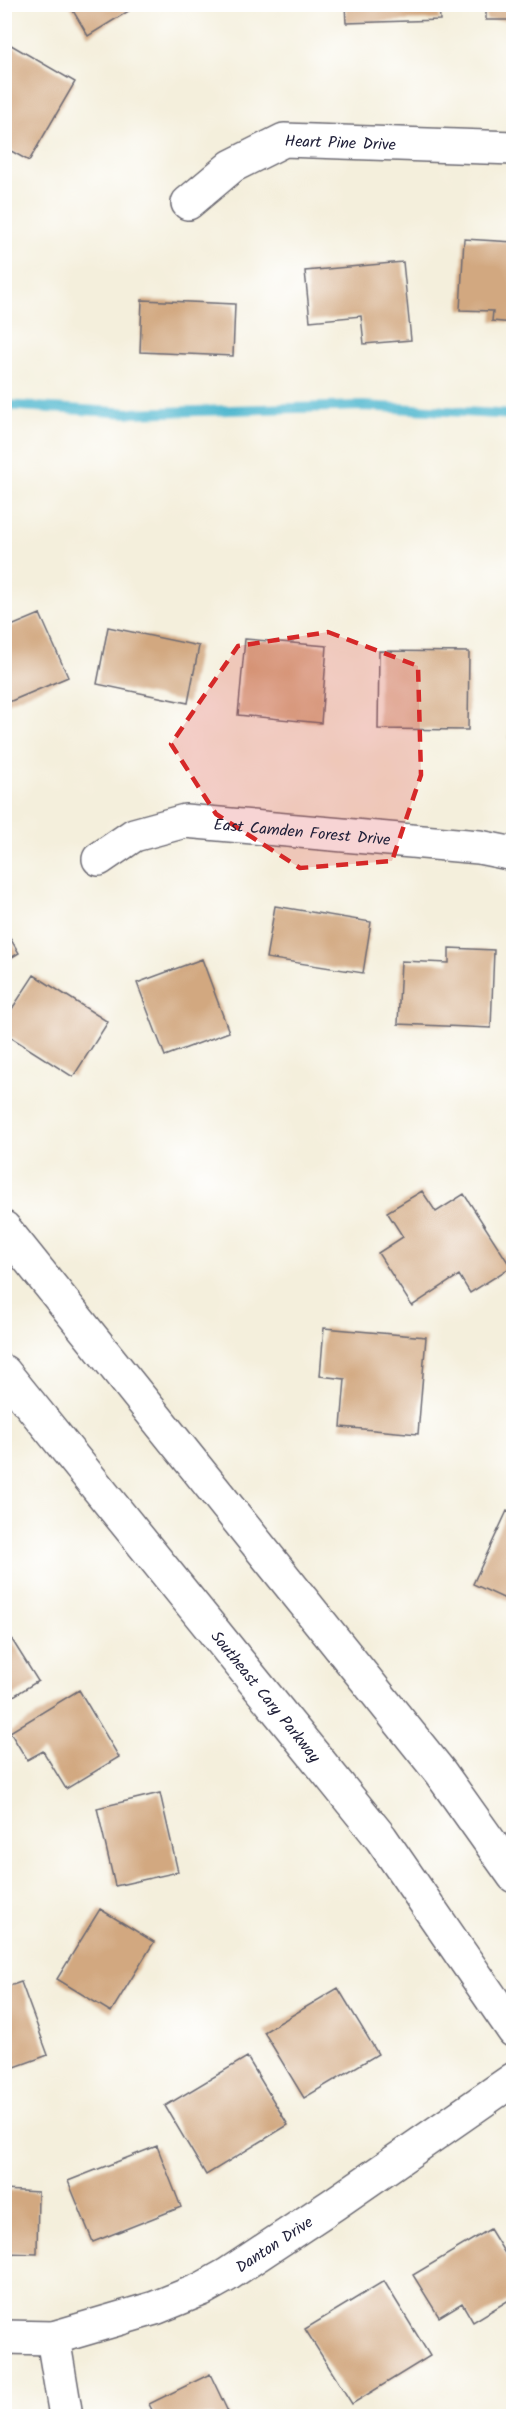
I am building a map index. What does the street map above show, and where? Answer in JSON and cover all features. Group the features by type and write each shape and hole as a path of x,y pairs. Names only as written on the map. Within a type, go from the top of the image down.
{"main road":[{"name":"Heart Pine Drive","path":"188,203 232,166 284,140 513,148"},
{"name":"East Camden Forest Drive","path":"99,859 134,835 185,821 479,847 513,854"},
{"path":"4,1228 440,1772 513,1876"},
{"name":"Southeast Cary Parkway","path":"4,1372 381,1838 513,2031"},
{"name":"Danton Drive","path":"4,2337 52,2338 155,2308 219,2280 334,2204 513,2079"},
{"path":"52,2338 66,2416"}],"highlighted area":[{"path":"328,632 418,666 421,775 392,861 300,868 216,814 171,744 238,646"}],"building":[{"path":"69,4 140,4 88,36"},
{"path":"345,4 439,4 440,20 346,23"},
{"path":"486,4 514,4 514,20 486,20"},
{"path":"6,42 75,82 29,161 4,147 4,46"},
{"path":"464,239 514,242 514,323 492,321 493,311 460,310"},
{"path":"403,262 411,340 364,344 361,316 310,321 305,271"},
{"path":"142,300 235,304 233,356 140,352"},
{"path":"40,614 68,677 4,704 4,629"},
{"path":"108,627 199,646 188,703 97,684"},
{"path":"245,639 327,646 321,723 238,715"},
{"path":"379,651 469,652 468,730 378,729"},
{"path":"512,704 514,705 514,739 509,739"},
{"path":"275,906 371,922 363,973 266,958"},
{"path":"4,928 19,953 4,962"},
{"path":"449,948 494,950 491,1028 398,1024 401,961 449,963"},
{"path":"202,959 229,1032 165,1056 137,983"},
{"path":"34,975 108,1022 73,1077 4,1033 4,1021"},
{"path":"422,1191 436,1212 464,1194 511,1267 470,1293 459,1275 412,1306 378,1253 403,1237 387,1212"},
{"path":"324,1328 426,1337 418,1434 341,1427 345,1379 320,1376"},
{"path":"507,1511 514,1514 514,1603 473,1584"},
{"path":"4,1627 38,1681 4,1702"},
{"path":"79,1690 119,1757 66,1789 43,1751 27,1760 10,1732"},
{"path":"160,1793 178,1872 115,1886 97,1808"},
{"path":"100,1909 154,1942 111,2012 57,1979"},
{"path":"21,1982 48,2055 4,2071 4,1988"},
{"path":"338,1988 378,2054 304,2098 264,2032"},
{"path":"247,2057 288,2125 206,2175 165,2106"},
{"path":"157,2146 181,2207 93,2242 68,2181"},
{"path":"4,2190 38,2192 37,2254 4,2253"},
{"path":"490,2229 514,2268 514,2297 473,2322 462,2303 439,2317 413,2275"},
{"path":"384,2281 430,2356 352,2404 305,2329"},
{"path":"210,2374 230,2416 155,2416 149,2404"}],"waterway":[{"path":"4,405 130,413 363,406 514,415"}]}
